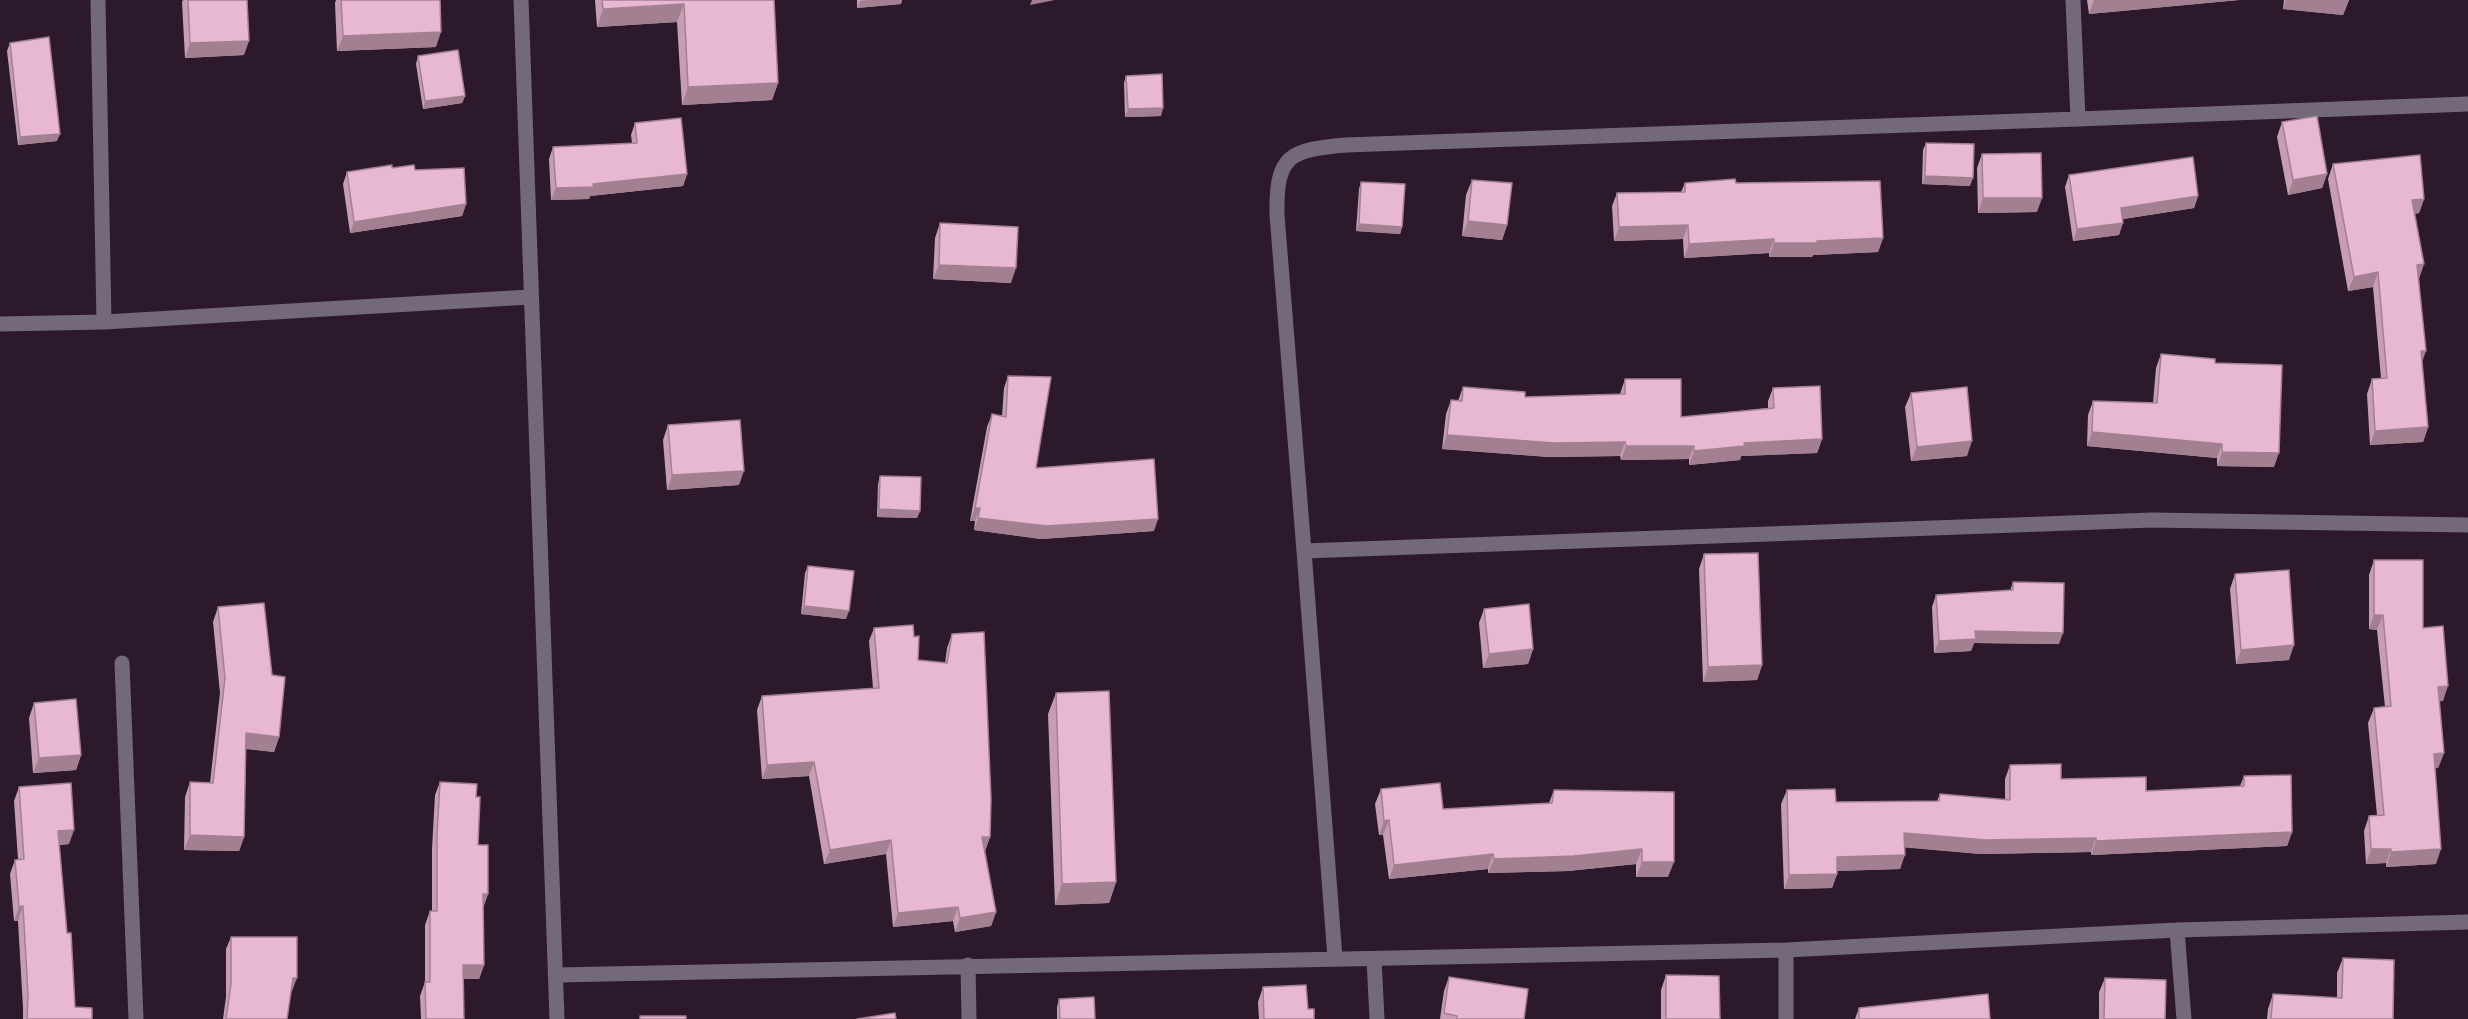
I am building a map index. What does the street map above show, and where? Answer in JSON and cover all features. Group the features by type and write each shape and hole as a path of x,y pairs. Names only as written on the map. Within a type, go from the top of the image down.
{"street":[{"path":"98,0 104,322"},
{"path":"521,0 557,1019"},
{"path":"2073,0 2078,119"},
{"path":"1335,958 1277,215 1279,178 1284,164 1291,157 1317,147 1346,145 2468,104"},
{"path":"0,324 104,322 530,297"},
{"path":"1304,551 2152,520 2468,525"},
{"path":"122,663 136,1019"},
{"path":"557,975 1785,950 2177,930 2468,922"},
{"path":"2177,930 2184,1019"},
{"path":"1785,950 1786,1019"},
{"path":"1374,959 1377,1019"},
{"path":"968,965 969,1019"}],"building":[{"path":"188,0 247,0 249,41 190,43"},
{"path":"341,0 440,0 441,32 343,36"},
{"path":"602,0 774,0 778,83 688,87 684,4 603,9"},
{"path":"49,37 60,134 20,137 10,43"},
{"path":"458,50 465,96 425,101 418,56"},
{"path":"1162,74 1163,108 1128,109 1126,76"},
{"path":"2317,116 2327,174 2293,180 2282,122"},
{"path":"681,118 687,174 593,184 594,187 556,188 553,147 637,143 635,123"},
{"path":"1926,143 1974,144 1973,178 1925,176"},
{"path":"2041,153 2042,198 1983,198 1982,154"},
{"path":"2420,155 2424,199 2412,200 2424,264 2417,265 2426,351 2421,351 2428,427 2375,431 2372,379 2387,378 2378,272 2354,277 2333,164"},
{"path":"2193,157 2198,196 2121,208 2123,223 2077,229 2069,175"},
{"path":"392,165 392,168 414,165 415,170 464,168 466,204 354,222 347,172"},
{"path":"1735,179 1736,183 1880,181 1883,238 1817,241 1817,243 1774,243 1774,239 1689,244 1688,225 1619,227 1617,193 1685,192 1685,183"},
{"path":"1472,180 1512,183 1507,225 1468,221"},
{"path":"1361,182 1405,184 1402,227 1359,224"},
{"path":"940,223 1018,227 1016,268 939,265"},
{"path":"2161,354 2215,359 2215,363 2282,365 2279,453 2222,452 2222,444 2092,432 2093,401 2157,403"},
{"path":"1008,376 1051,377 1036,468 1154,459 1158,519 1046,526 978,518 980,508 975,508 992,414 1006,417"},
{"path":"1625,379 1681,379 1681,417 1774,408 1773,388 1820,386 1822,439 1744,443 1745,446 1694,451 1694,446 1626,446 1625,442 1554,443 1447,435 1451,400 1462,401 1463,387 1525,392 1525,397 1625,394"},
{"path":"1967,387 1972,441 1917,447 1911,393"},
{"path":"740,420 744,471 672,475 668,425"},
{"path":"880,476 921,477 920,511 879,509"},
{"path":"1758,553 1762,665 1708,667 1704,554"},
{"path":"2374,560 2423,560 2423,628 2443,626 2448,686 2438,687 2444,753 2434,754 2441,849 2391,852 2391,849 2371,849 2369,816 2384,815 2374,708 2391,706 2383,615 2374,615"},
{"path":"808,566 854,571 849,611 804,606"},
{"path":"2289,570 2294,645 2241,650 2235,574"},
{"path":"2013,582 2064,583 2063,633 1975,631 1976,639 1939,641 1936,595 2013,590"},
{"path":"264,603 272,675 285,677 279,737 246,733 244,837 190,835 190,782 213,783 225,678 218,607"},
{"path":"1529,604 1533,649 1489,654 1484,609"},
{"path":"913,625 914,637 919,636 918,660 947,663 952,634 984,632 991,799 990,837 982,837 996,912 960,918 958,907 898,913 891,840 830,850 814,762 767,765 762,696 879,688 874,628"},
{"path":"1109,691 1116,882 1062,884 1056,693"},
{"path":"76,699 81,755 39,758 34,703"},
{"path":"2061,764 2061,779 2146,777 2146,791 2244,786 2244,776 2291,775 2292,832 2096,841 2096,838 1985,840 1904,833 1905,855 1837,857 1837,874 1789,875 1787,790 1835,789 1836,802 1939,801 1940,794 2010,800 2010,765"},
{"path":"440,782 477,784 476,797 480,797 478,845 488,845 488,894 483,894 484,965 463,965 464,1019 426,1019 425,982 430,982 430,911 437,911"},
{"path":"71,783 74,830 58,831 67,933 71,933 75,1007 92,1008 92,1019 27,1019 28,994 23,906 19,907 15,860 24,859 19,787"},
{"path":"1440,783 1443,809 1552,803 1554,790 1674,792 1674,862 1642,862 1642,849 1574,856 1494,859 1493,854 1394,865 1389,820 1384,821 1381,789"},
{"path":"231,937 297,937 297,978 293,978 287,1019 226,1019 231,984"},
{"path":"2343,958 2394,960 2393,1019 2271,1019 2273,994 2342,998"},
{"path":"1666,975 1719,976 1720,1019 1666,1019"},
{"path":"1449,977 1528,989 1524,1019 1457,1019 1457,1016 1444,1013"},
{"path":"2105,978 2166,980 2165,1019 2104,1019"},
{"path":"1306,985 1308,1009 1314,1009 1314,1019 1264,1019 1263,987"},
{"path":"1988,994 1990,1019 1859,1019 1859,1008"},
{"path":"1094,997 1095,1019 1060,1019 1059,999"},
{"path":"895,1013 896,1019 857,1019"},
{"path":"640,1016 686,1016 686,1019 640,1019"}]}
